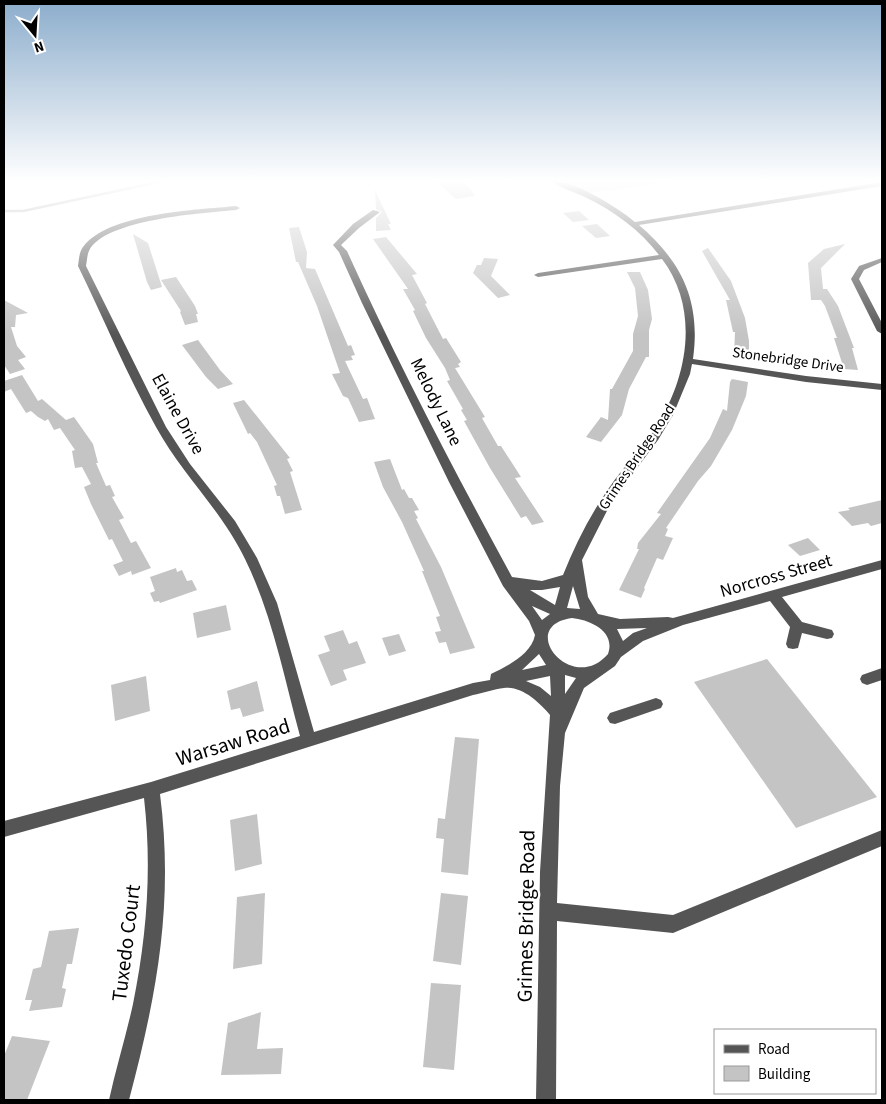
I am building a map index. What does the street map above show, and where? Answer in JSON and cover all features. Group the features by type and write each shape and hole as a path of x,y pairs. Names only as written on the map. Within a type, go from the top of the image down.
{"street":[{"name":"Elaine Drive","path":"109,232 94,240 85,248 80,257 82,266 161,427 186,466 231,524 251,558 270,603 309,741"},
{"name":"Melody Lane","path":"350,232 337,245 343,251 366,303 441,455 509,577 517,597 535,619 541,637"},
{"name":"Grimes Bridge Road","path":"546,1100 548,911 552,786 557,732 558,685 557,666 542,648 541,637 548,622 561,614 569,578 589,530 606,500 668,417 681,389 690,361 693,330 689,300 681,280 666,256 642,232"},
{"path":"538,275 666,256"},
{"path":"882,260 862,267 855,275 855,279 882,331"},
{"name":"Stonebridge Drive","path":"690,361 815,380 882,386"},
{"name":"Grimes Bridge Road","path":"557,732 580,684 612,660 616,654 616,639 607,626 597,619 585,605 579,592 577,560"},
{"name":"Norcross Street","path":"616,654 638,637 680,621 882,565"},
{"name":"Melody Lane","path":"509,577 533,600 561,614"},
{"path":"509,577 530,586 543,586 569,578"},
{"path":"774,596 797,626 827,634"},
{"path":"561,614 597,619"},
{"name":"Norcross Street","path":"597,619 632,624 680,621"},
{"path":"793,644 797,626"},
{"name":"Warsaw Road","path":"473,689 517,668 533,654 541,637"},
{"name":"Warsaw Road","path":"4,829 151,789 473,689 557,666"},
{"path":"557,666 580,672 600,669"},
{"path":"868,679 882,674"},
{"path":"504,682 520,685 534,691 548,702 556,712"},
{"path":"615,718 656,704"},
{"name":"Tuxedo Court","path":"119,1100 139,1026 151,956 157,897 157,842 151,789"},
{"path":"548,911 673,924 882,838"}],"building":[{"path":"290,232 300,232 307,252 306,268 315,269 348,346 351,345 355,355 351,356 353,360 345,361 363,399 367,398 375,419 359,422 348,398 343,396 332,374 340,373 317,306 298,262 296,262"},
{"path":"588,232 605,232 610,236 596,238"},
{"path":"133,234 148,243 162,287 151,290"},
{"path":"386,237 417,274 412,275 427,303 425,304 443,339 446,338 461,362 458,364 460,367 455,368 485,417 482,418 498,446 501,446 521,477 515,478 544,522 532,525 526,516 521,518 490,468 464,421 467,420 447,381 450,380 445,368 426,338 413,311 415,310 403,289 408,289 373,239"},
{"path":"845,244 821,268 823,289 827,289 838,306 854,348 852,348 858,370 844,369 834,338 837,338 825,306 821,300 811,300 808,263 824,249"},
{"path":"708,248 731,281 745,318 749,341 749,357 734,355 735,332 733,332 726,300 730,300 702,251"},
{"path":"484,258 498,259 491,276 510,295 498,298 473,273 477,265 481,265"},
{"path":"627,272 640,272 648,290 652,319 649,330 649,357 646,357 629,389 622,415 601,442 586,437 601,417 608,420 610,389 612,389 633,351 633,334 638,316 635,288"},
{"path":"176,277 195,306 198,322 185,325 181,311 161,280"},
{"path":"4,300 28,313 16,315 15,327 11,327 17,346 26,357 18,360 25,369 10,374 4,365"},
{"path":"198,340 233,384 218,389 206,377 182,345"},
{"path":"22,375 38,401 42,399 66,420 74,417 93,444 98,463 96,463 106,486 110,485 115,496 112,497 124,518 119,520 131,543 136,541 151,568 132,575 131,571 119,576 113,565 123,561 112,539 109,540 91,504 84,487 91,484 82,467 75,468 72,451 75,450 60,428 54,430 48,419 45,421 31,411 26,413 11,389 4,392 4,381"},
{"path":"732,379 748,382 746,396 732,430 711,466 698,481 666,528 668,529 665,536 673,538 663,560 657,558 641,598 619,590 639,549 637,549 638,543 661,514 657,513 710,438 723,409 727,411 730,382"},
{"path":"244,400 290,458 287,459 293,471 290,472 302,510 285,514 280,496 277,496 274,486 277,485 257,442 250,433 248,434 233,403"},
{"path":"390,459 402,490 404,489 409,498 412,498 419,510 414,511 418,518 416,519 441,567 475,648 450,654 446,642 439,643 435,632 441,631 436,617 440,616 422,571 424,571 402,522 383,487 374,462"},
{"path":"882,500 882,523 871,526 868,523 852,526 838,512 850,510 848,508"},
{"path":"808,538 820,550 800,556 788,545"},
{"path":"176,568 177,572 182,570 187,581 192,580 197,590 160,603 159,601 154,602 150,593 155,591 150,577"},
{"path":"226,605 231,630 197,638 193,613"},
{"path":"343,630 349,644 357,641 366,663 343,670 347,680 331,686 318,655 330,651 324,636"},
{"path":"399,634 406,651 389,656 382,638"},
{"path":"767,659 877,797 796,828 694,682"},
{"path":"146,676 150,711 115,721 111,685"},
{"path":"257,681 264,711 243,717 240,708 231,710 227,691"},
{"path":"455,737 479,739 468,875 441,872 444,839 436,838 438,818 445,819"},
{"path":"257,814 262,864 235,871 230,820"},
{"path":"265,893 262,964 233,969 237,897"},
{"path":"441,893 468,896 461,965 433,961"},
{"path":"79,928 72,964 67,964 62,988 66,989 62,1007 29,1011 32,1000 25,1000 33,969 41,967 49,931"},
{"path":"431,983 461,985 454,1070 423,1067"},
{"path":"261,1012 257,1049 283,1048 281,1074 221,1075 228,1023"},
{"path":"12,1036 50,1041 27,1100 4,1100 4,1056"}]}
